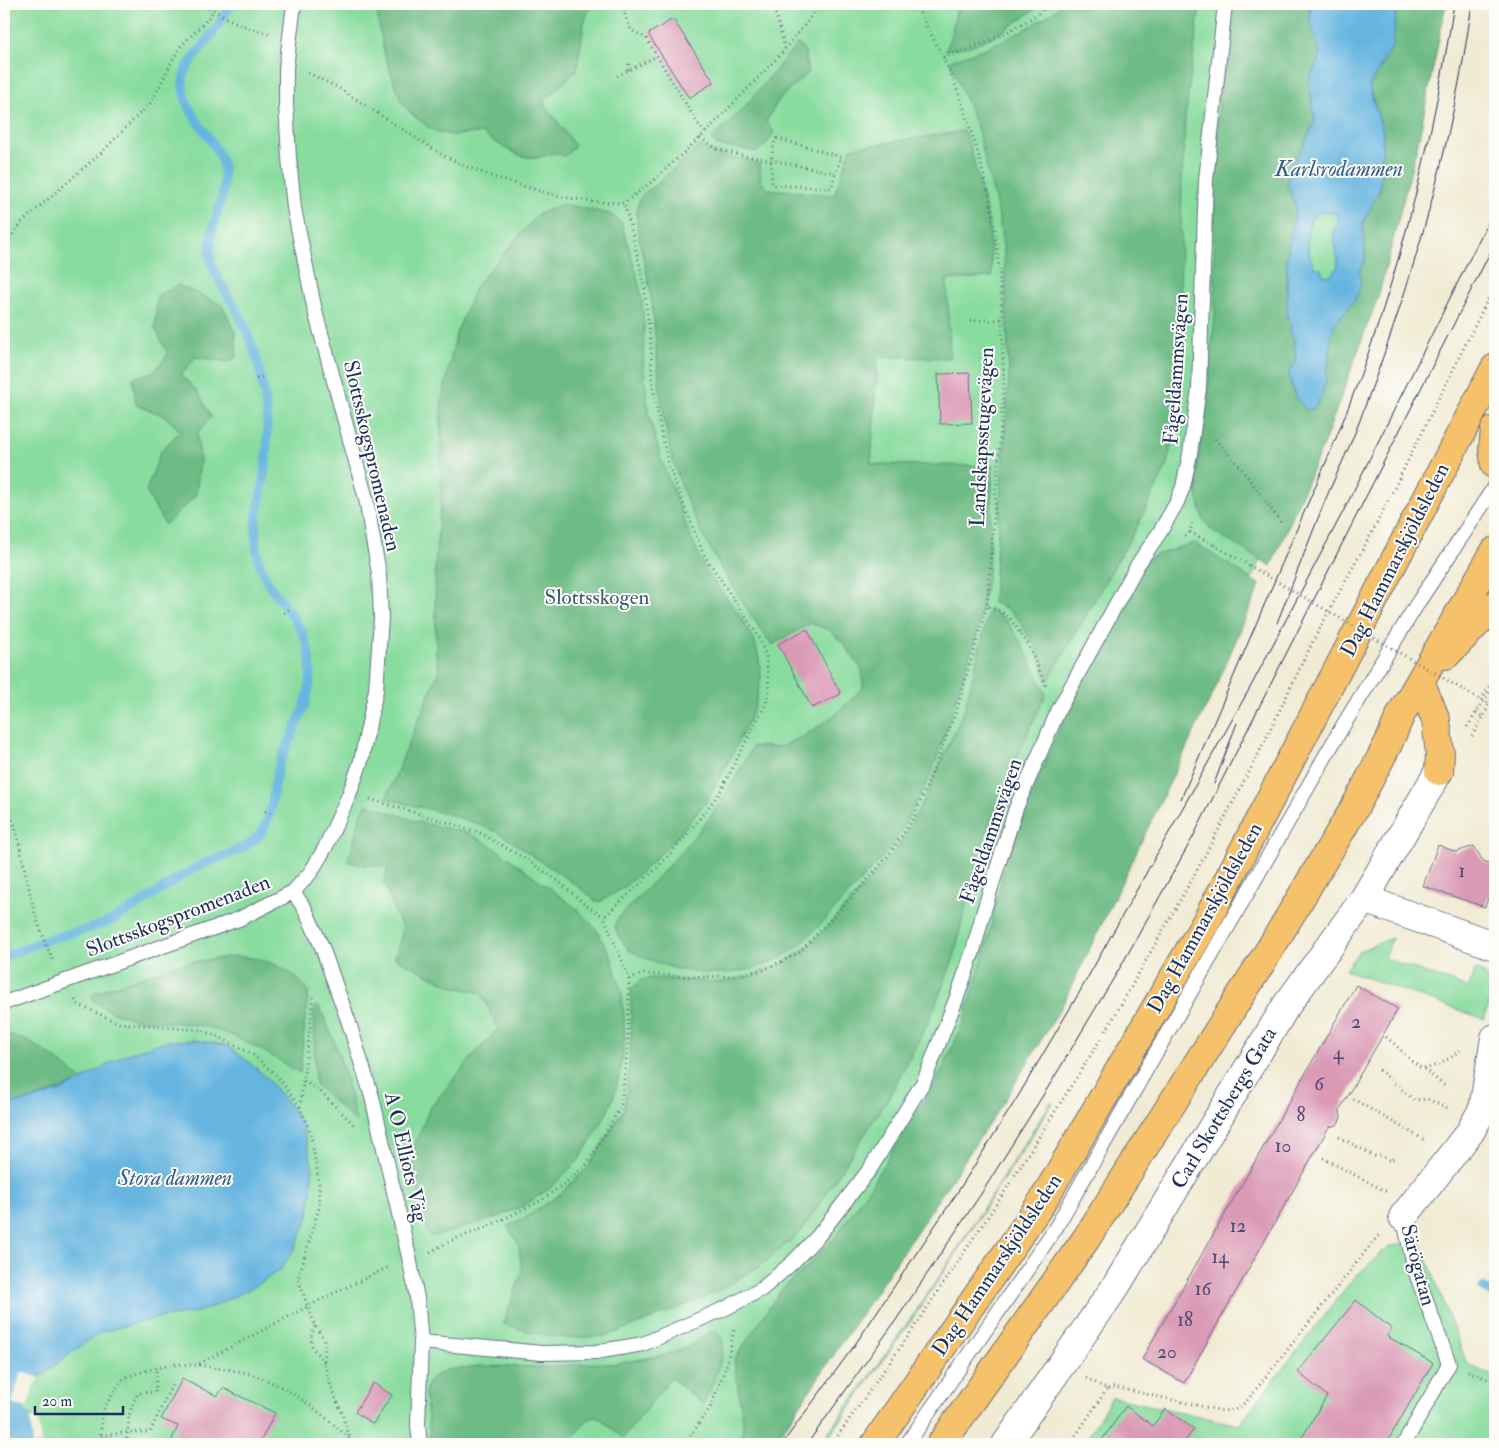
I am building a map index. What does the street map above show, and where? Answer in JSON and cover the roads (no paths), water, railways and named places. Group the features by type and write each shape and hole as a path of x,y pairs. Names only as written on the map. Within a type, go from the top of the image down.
{"main road":[{"name":"Dag Hammarskjöldsleden","path":"875,1444 1042,1202 1206,922 1495,368"},
{"path":"1495,430 1493,449 1495,465"},
{"path":"941,1444 1086,1239 1270,948 1355,807 1388,744 1401,714 1495,551"},
{"path":"1420,681 1495,606"},
{"path":"1420,681 1436,720 1440,754 1438,771"}],"street":[{"name":"Carl Skottsbergs Gata","path":"1006,1444 1116,1286 1286,1006 1364,898 1438,771"},
{"path":"1364,898 1495,946"},
{"name":"Särögatan","path":"1408,1211 1470,1132 1483,1109 1495,1038"}],"lane":[{"name":"Slottsskogspromenaden","path":"4,1003 239,919 293,892 311,872 325,848 361,761 376,690 381,618 379,574 366,499 315,312 294,208 287,134 286,68 294,4"},
{"name":"Fågeldammsvägen","path":"421,1342 542,1353 596,1352 643,1344 726,1308 762,1289 793,1262 819,1235 870,1169 924,1081 973,952 1016,808 1059,709 1138,564 1177,502 1183,487 1199,388 1206,180 1225,4"},
{"path":"907,1444 1055,1229 1341,730 1419,601 1495,486"},
{"name":"A O Elliots Väg","path":"293,892 305,909 322,947 372,1096 409,1257 416,1298 421,1342 418,1425 420,1444"},
{"name":"Särögatan","path":"1404,1444 1449,1364 1416,1270 1408,1211"}],"water":[{"name":"Karlsrodammen","path":"1310,4 1393,4 1396,10 1393,45 1369,87 1383,132 1382,157 1380,189 1363,223 1365,260 1359,271 1361,283 1356,298 1333,326 1326,380 1321,396 1315,408 1306,410 1294,392 1289,371 1296,363 1294,340 1290,333 1291,323 1287,318 1287,256 1296,208 1287,183 1291,165 1304,146 1315,120 1309,81 1320,55 1310,20","holes":["1327,211 1337,214 1339,223 1334,230 1335,252 1338,259 1337,268 1330,276 1323,275 1321,269 1314,267 1311,260 1308,247 1309,229 1313,216"]},
{"name":"Stora dammen","path":"195,1040 226,1045 245,1059 265,1076 301,1123 313,1168 309,1216 295,1248 281,1269 254,1287 214,1306 195,1313 157,1318 101,1332 32,1383 23,1414 36,1418 39,1444 4,1444 4,1105 57,1092 82,1080 120,1057 138,1050 167,1041"}],"waterway":[{"path":"4,957 47,940 89,929 110,921 189,871 234,852 256,838 266,823 272,805 279,766 306,700 310,675 310,658 306,640 300,628 265,577 256,546 256,522 266,464 267,437 267,419 260,373 255,352 243,323 216,275 211,262 211,238 223,189 222,163 213,143 193,115 184,95 183,84 186,70 220,23 231,4"},
{"path":"1483,1288 1495,1294"}],"tram line":[{"path":"1181,799 1336,437 1381,317 1416,193 1431,130 1454,4"},
{"path":"1277,623 1324,503 1360,421 1415,260 1454,107 1472,4"},
{"path":"782,1444 854,1346 957,1193 1017,1098 1079,993 1251,686 1345,508 1495,208"},
{"path":"807,1444 894,1323 981,1194 1121,966 1193,837 1495,243"},
{"path":"1214,784 1237,723"}],"park label":[{"name":"Slottsskogen","path":"597,597"}]}
